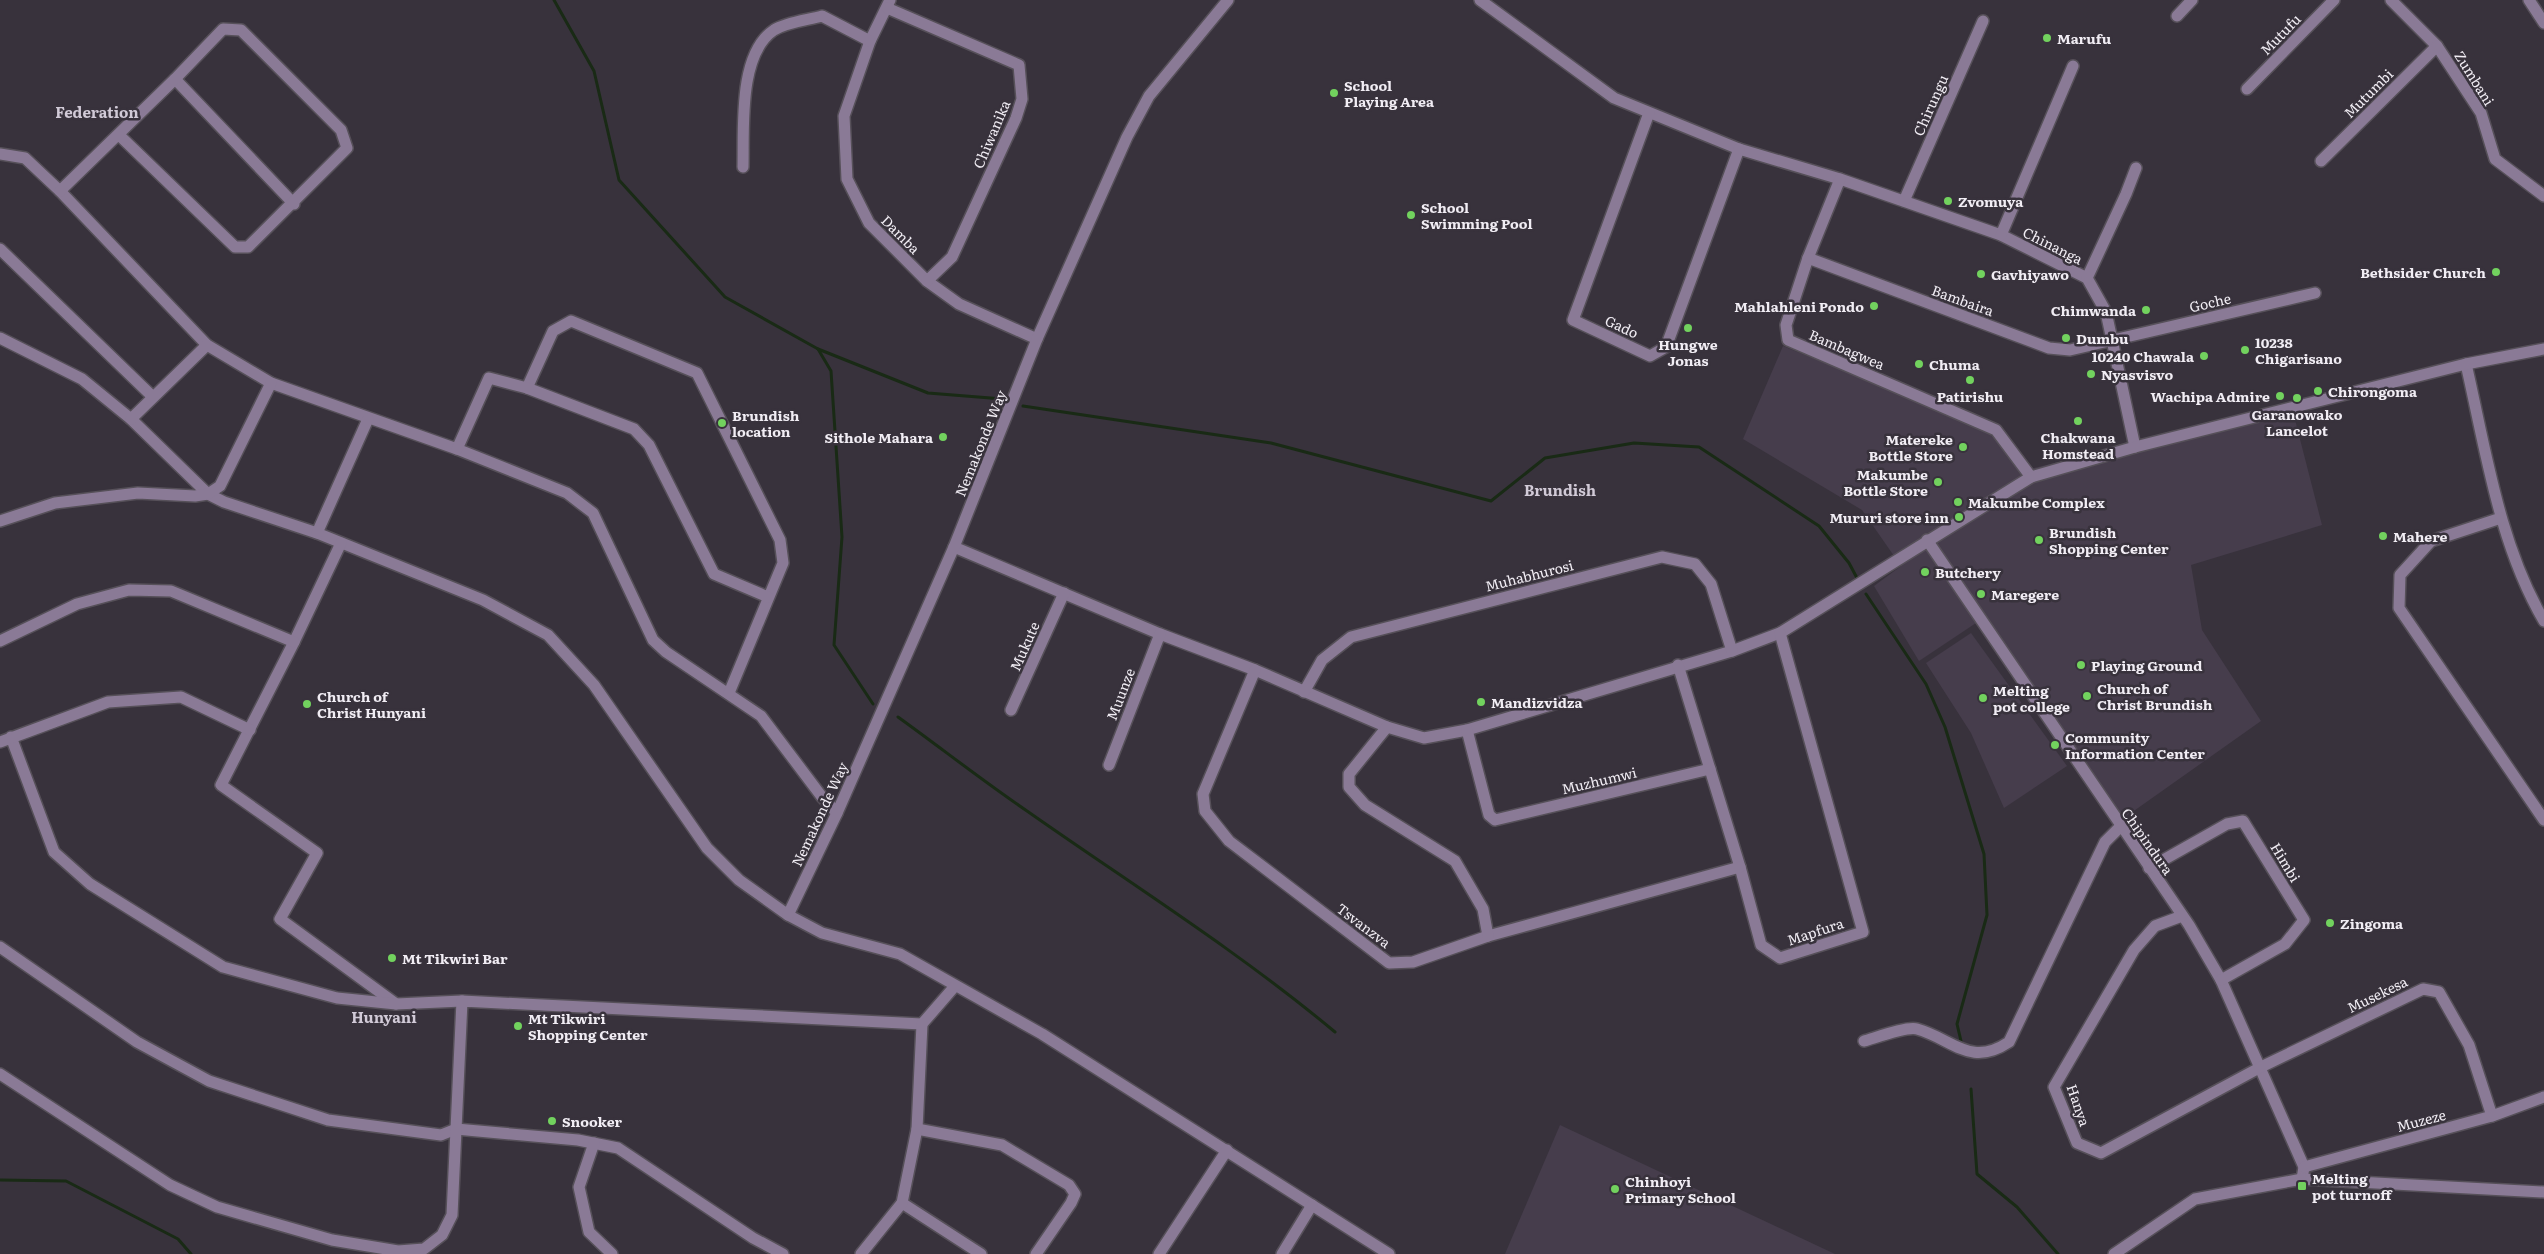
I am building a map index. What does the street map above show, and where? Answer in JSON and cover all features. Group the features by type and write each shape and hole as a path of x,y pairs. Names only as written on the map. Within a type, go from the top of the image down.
{"street":[{"name":"Nemakonde Way","path":"788,915 837,813 954,547 1037,339 1127,137 1149,96 1228,0"},
{"name":"Chinanga","path":"1480,0 1614,98 1739,149 1840,179 2001,235 2087,278 2106,312 2135,447"},
{"path":"2177,16 2192,0"},
{"name":"Mutufu","path":"2247,89 2334,0"},
{"name":"Zumbani","path":"2391,0 2437,46 2481,112 2494,159 2544,196"},
{"path":"2528,0 2544,23"},
{"name":"Damba","path":"888,4 870,41 844,116 847,179 869,223 927,281 959,304 1037,339"},
{"name":"Chiwanika","path":"888,4 1018,65 1022,98 1016,118 952,257 927,281"},
{"path":"743,167 745,90 758,45 775,29 822,16 870,41"},
{"name":"Chirungu","path":"1904,201 1983,21"},
{"path":"60,191 175,80 223,28 241,30 341,130 347,148 294,204 248,247 236,247 119,135"},
{"name":"Mutumbi","path":"2321,161 2437,46"},
{"path":"2001,235 2073,66"},
{"path":"175,80 294,204"},
{"name":"Gado","path":"1649,113 1574,320 1650,356 1666,347 1739,149"},
{"path":"0,154 25,158 60,191 207,345 271,383 368,419 457,448 567,493 592,513 653,640 666,652 729,692 761,716 822,797 837,813"},
{"path":"2087,278 2136,168"},
{"name":"Bambagwea","path":"1840,179 1808,258 1786,325 1788,340 1996,430 2031,477"},
{"path":"0,249 153,398"},
{"name":"Bambaira","path":"1808,258 2049,348 2070,350 2111,340"},
{"name":"Goche","path":"2111,340 2315,293"},
{"path":"528,388 554,331 570,322 697,373 780,540 783,563 729,692"},
{"path":"0,338 82,379 131,419 208,494 224,502 316,533 483,600 548,635 594,686 707,848 739,880 788,915 822,933 900,954 1042,1034 1389,1254"},
{"path":"131,419 207,345"},
{"path":"954,547 1160,634 1255,670 1387,727 1424,738 1466,730 1732,650 1780,633 2031,477 2135,447 2466,364 2544,349"},
{"path":"2466,364 2501,518 2529,596 2544,622"},
{"path":"457,448 489,378 528,388 634,429 649,445 714,574 768,598"},
{"path":"0,521 55,503 138,493 195,496 208,494 220,486 271,383"},
{"path":"316,533 368,419"},
{"path":"2501,518 2430,541 2400,576 2399,608 2544,820"},
{"name":"Chipindura","path":"1927,540 2182,916 2221,980 2304,1167"},
{"path":"340,543 294,642 221,785 317,853 280,920 396,1004"},
{"name":"Muhabhurosi","path":"1304,692 1322,660 1351,637 1662,557 1695,564 1711,584 1732,650"},
{"path":"0,641 77,604 129,590 171,591 294,642"},
{"name":"Mukute","path":"1011,710 1064,593"},
{"name":"Mapfura","path":"1678,666 1740,867 1761,945 1780,958 1863,932 1780,633"},
{"name":"Muunze","path":"1108,765 1160,634"},
{"name":"Tsvanzva","path":"1255,670 1203,794 1205,811 1229,841 1389,963 1413,962 1488,936 1740,867"},
{"path":"0,742 108,702 181,697 250,730"},
{"path":"1387,727 1349,774 1349,787 1365,806 1455,860 1483,909 1488,936"},
{"name":"Muzhumwi","path":"1466,730 1489,815 1495,820 1710,769"},
{"path":"11,738 54,852 90,884 223,967 338,998 396,1004 462,1001 922,1024"},
{"name":"Himbi","path":"2149,868 2227,824 2243,822 2304,920 2285,944 2221,980"},
{"path":"1864,1041 1915,1028 1968,1052 1994,1052 2009,1042 2105,842 2120,827"},
{"name":"Hanya","path":"2182,916 2155,926 2134,950 2054,1086 2077,1143 2102,1153 2261,1067"},
{"path":"0,947 137,1042 209,1081 328,1120 441,1136 456,1129 594,1143 618,1148 753,1238 783,1254"},
{"path":"861,1254 902,1203 916,1129 922,1024 955,986"},
{"name":"Musekesa","path":"2261,1067 2423,989 2439,992 2469,1046 2492,1116"},
{"path":"0,1074 170,1185 217,1207 332,1240 398,1251 424,1249 442,1235 452,1215 462,1001"},
{"name":"Muzeze","path":"2304,1167 2492,1116 2544,1097"},
{"path":"916,1129 1002,1145 1070,1185 1075,1194 1071,1203 1036,1254"},
{"path":"594,1143 579,1187 589,1232 612,1254"},
{"path":"1159,1254 1226,1150"},
{"path":"2302,1179 2304,1167"},
{"path":"2114,1254 2195,1199 2302,1179 2544,1192"},
{"path":"902,1203 981,1254"},
{"path":"1282,1254 1312,1205"}],"shaded area":[{"path":"1783,346 1985,428 2022,471 2291,404 2322,525 2191,565 2202,630 2261,721 2114,825 1976,623 1919,661 1874,586 1901,566 1862,510 1743,439"},
{"name":"Melting pot college","path":"1971,633 2067,766 2004,808 1971,733 1926,663"},
{"name":"Chinhoyi Primary School","path":"1560,1125 1835,1254 1505,1254"}],"waterway":[{"path":"554,0 594,71 619,180 725,297 818,349 928,393 1003,399"},
{"path":"818,349 831,371 842,537 834,645 873,704"},
{"path":"1023,406 1271,443 1491,501 1545,458 1634,443 1699,447 1819,526 1849,563 1857,578"},
{"path":"1866,594 1926,684 1945,727 1984,854 1987,915 1957,1024 1961,1041"},
{"path":"898,717 1011,800 1261,974 1335,1032"},
{"path":"1971,1089 1977,1174 2017,1207 2058,1254"},
{"path":"0,1180 66,1181 178,1239 191,1254"}],"place":[{"name":"Marufu","path":"2047,38"},
{"name":"School Playing Area","path":"1334,93"},
{"name":"Zvomuya","path":"1948,201"},
{"name":"School Swimming Pool","path":"1411,215"},
{"name":"Bethsider Church","path":"2496,272"},
{"name":"Gavhiyawo","path":"1981,274"},
{"name":"Mahlahleni Pondo","path":"1874,306"},
{"name":"Chimwanda","path":"2146,310"},
{"name":"Hungwe Jonas","path":"1688,328"},
{"name":"Dumbu","path":"2066,338"},
{"name":"10238 Chigarisano","path":"2245,350"},
{"name":"10240 Chawala","path":"2204,356"},
{"name":"Chuma","path":"1919,364"},
{"name":"Nyasvisvo","path":"2091,374"},
{"name":"Patirishu","path":"1970,380"},
{"name":"Chirongoma","path":"2318,391"},
{"name":"Wachipa Admire","path":"2280,396"},
{"name":"Garanowako Lancelot","path":"2297,398"},
{"name":"Chakwana Homstead","path":"2078,421"},
{"name":"Brundish location","path":"722,423"},
{"name":"Sithole Mahara","path":"943,437"},
{"name":"Matereke Bottle Store","path":"1963,447"},
{"name":"Makumbe Bottle Store","path":"1938,482"},
{"name":"Makumbe Complex","path":"1958,502"},
{"name":"Mururi store inn","path":"1959,517"},
{"name":"Mahere","path":"2383,536"},
{"name":"Brundish Shopping Center","path":"2039,540"},
{"name":"Butchery","path":"1925,572"},
{"name":"Maregere","path":"1981,594"},
{"name":"Playing Ground","path":"2081,665"},
{"name":"Church of Christ Brundish","path":"2087,696"},
{"name":"Melting pot college","path":"1983,698"},
{"name":"Mandizvidza","path":"1481,702"},
{"name":"Church of Christ Hunyani","path":"307,704"},
{"name":"Community Information Center","path":"2055,745"},
{"name":"Zingoma","path":"2330,923"},
{"name":"Mt Tikwiri Bar","path":"392,958"},
{"name":"Mt Tikwiri Shopping Center","path":"518,1026"},
{"name":"Snooker","path":"552,1121"},
{"name":"Melting pot turnoff","path":"2302,1186"},
{"name":"Chinhoyi Primary School","path":"1615,1189"}],"district":[{"name":"Federation","path":"97,111"},
{"name":"Brundish","path":"1560,489"},
{"name":"Hunyani","path":"384,1016"}]}
